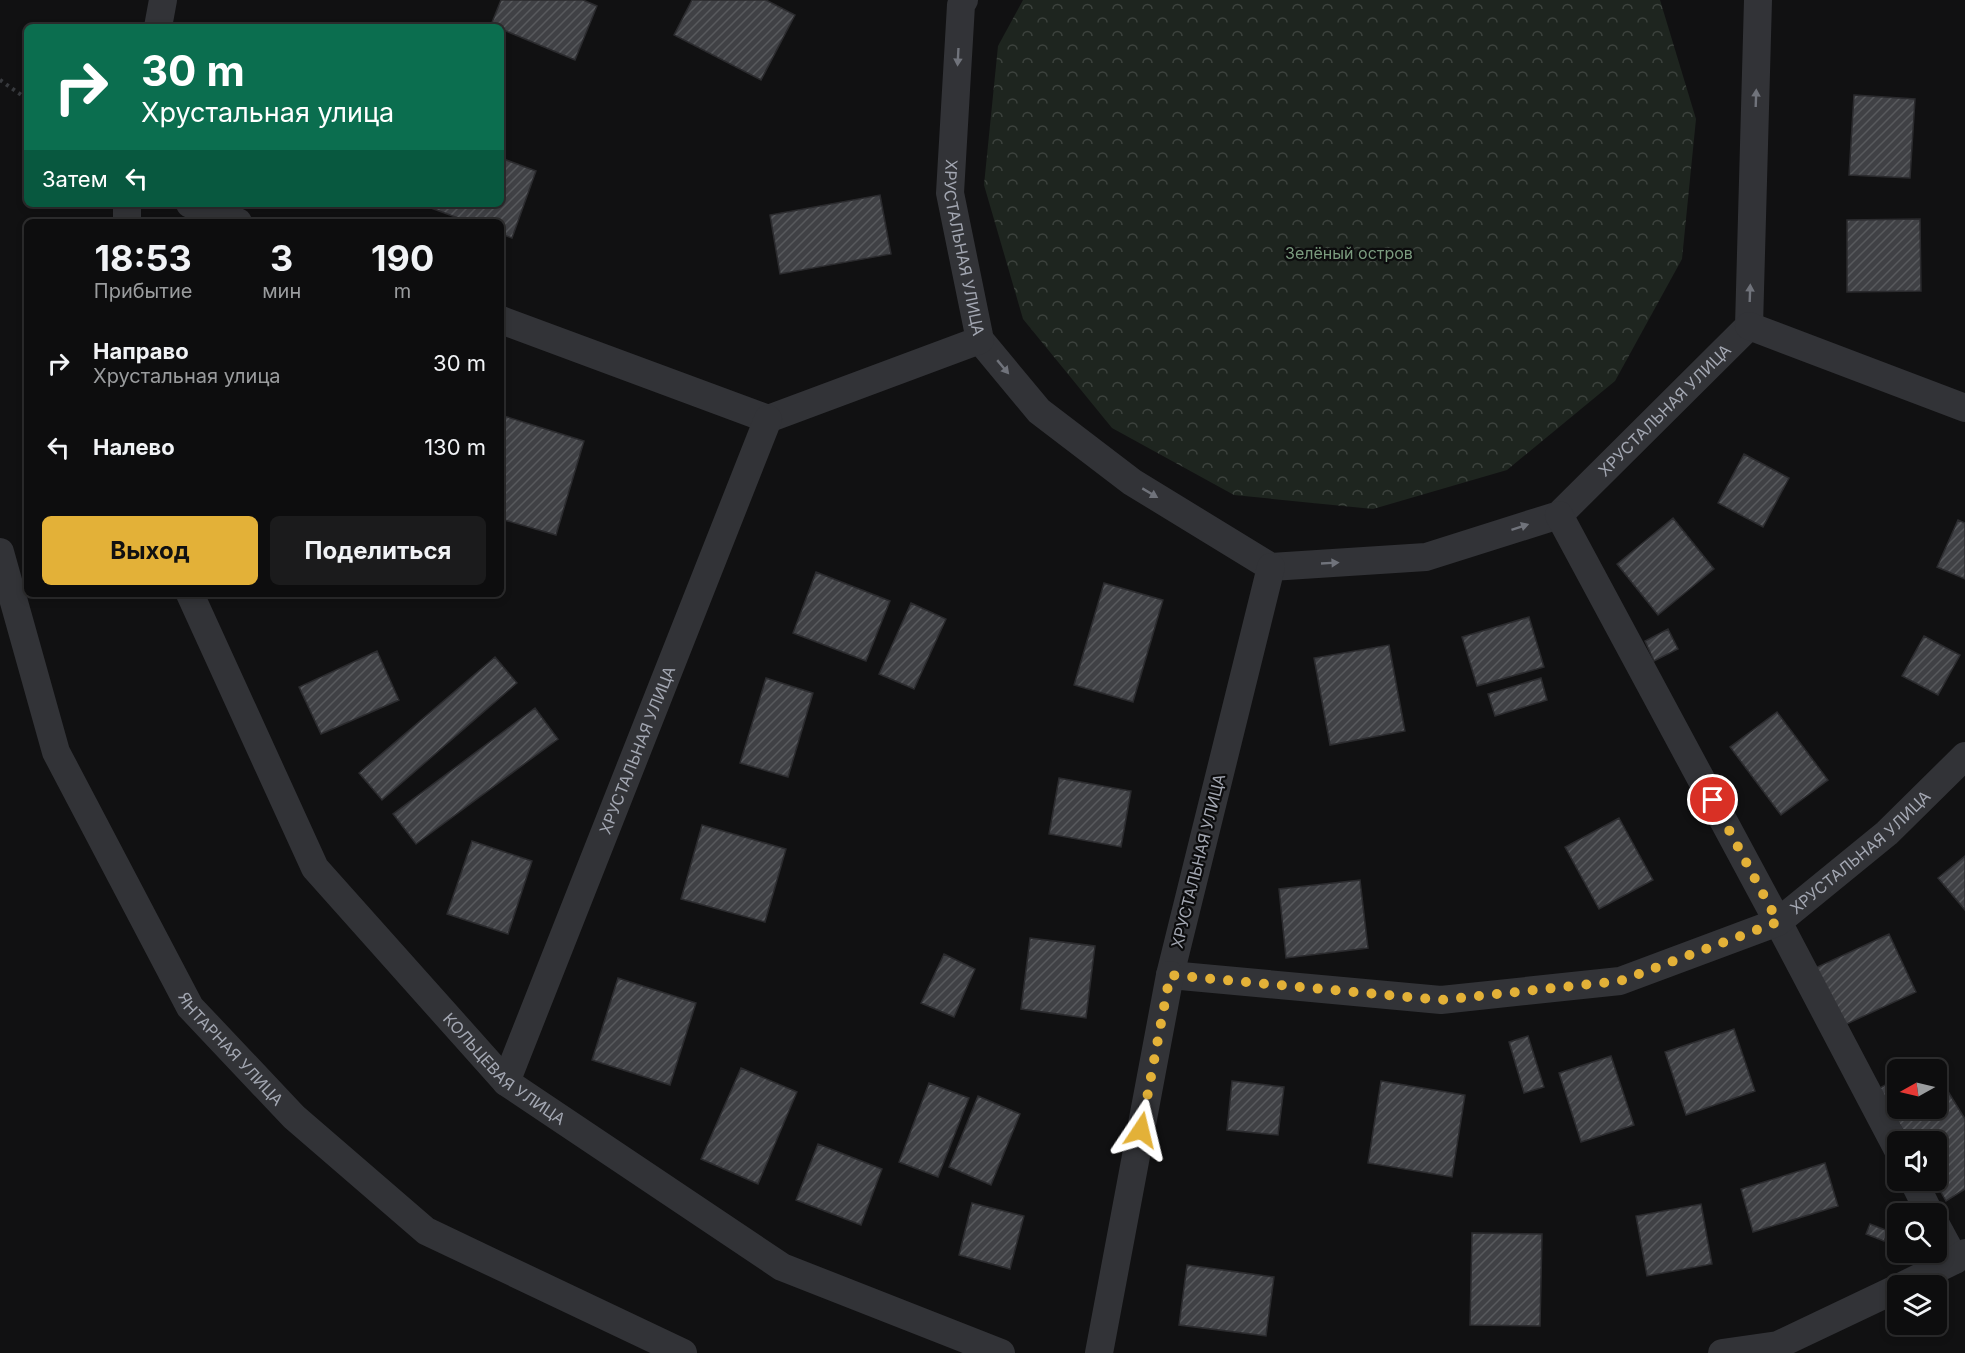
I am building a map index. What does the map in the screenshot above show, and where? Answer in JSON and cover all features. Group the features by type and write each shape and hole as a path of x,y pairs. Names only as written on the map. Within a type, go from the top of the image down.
{"street":[{"path":"159,24 163,0"},
{"path":"1758,0 1749,326 1965,408"},
{"name":"ХРУСТАЛЬНАЯ УЛИЦА","path":"958,2 950,193 980,339 1039,411 1132,482 1271,567 1426,557 1560,515 1749,326"},
{"path":"198,207 230,219"},
{"path":"504,321 768,419 980,339"},
{"name":"ХРУСТАЛЬНАЯ УЛИЦА","path":"506,1082 768,419"},
{"path":"1560,515 1888,1131"},
{"name":"ЯНТАРНАЯ УЛИЦА","path":"0,552 56,752 190,1007 294,1117 426,1231 683,1353"},
{"name":"ХРУСТАЛЬНАЯ УЛИЦА","path":"1271,567 1170,975 1441,1000 1620,981 1778,922 1887,833 1965,756"},
{"name":"КОЛЬЦЕВАЯ УЛИЦА","path":"191,597 315,868 506,1082 782,1268 1001,1353"},
{"path":"1100,1353 1170,975"},
{"path":"1924,1275 1960,1257 1947,1240"},
{"path":"1722,1353 1778,1345 1887,1293"}],"path":[{"path":"0,80 24,97"}],"green space":[{"name":"Зелёный остров","path":"1023,0 1660,0 1696,119 1682,259 1615,381 1507,470 1373,509 1234,495 1112,428 1023,319 984,185 998,46"}],"building":[{"path":"501,0 583,0 597,6 575,60 504,30 504,24 491,24"},
{"path":"692,0 766,0 795,15 761,80 674,35"},
{"path":"1854,95 1915,99 1910,178 1849,175"},
{"path":"504,159 536,171 512,238 504,235 504,219 461,219 431,208 504,207"},
{"path":"880,195 891,254 780,274 770,215"},
{"path":"1920,219 1921,291 1847,292 1847,220"},
{"path":"504,416 584,441 556,535 504,520"},
{"path":"1744,454 1789,478 1763,527 1718,503"},
{"path":"1673,518 1714,569 1658,615 1617,564"},
{"path":"1958,520 1965,523 1965,579 1937,567"},
{"path":"816,572 890,601 866,661 793,633"},
{"path":"1104,583 1163,600 1133,702 1074,685"},
{"path":"911,603 946,619 914,689 879,674"},
{"path":"1529,617 1544,667 1477,686 1462,637"},
{"path":"1668,629 1678,649 1654,661 1645,641"},
{"path":"1924,636 1960,655 1938,695 1902,676"},
{"path":"1389,645 1405,731 1330,745 1314,658"},
{"path":"377,651 399,700 321,734 299,687"},
{"path":"495,657 517,683 382,800 359,773"},
{"path":"766,678 813,693 788,777 740,763"},
{"path":"1541,678 1547,700 1495,716 1488,694"},
{"path":"535,708 558,739 416,844 393,814"},
{"path":"1777,712 1828,780 1781,815 1730,747"},
{"path":"1059,778 1131,791 1121,847 1049,834"},
{"path":"1619,818 1653,880 1599,909 1565,847"},
{"path":"702,825 786,849 765,922 681,899"},
{"path":"472,841 532,861 508,934 447,914"},
{"path":"1965,856 1965,910 1938,878"},
{"path":"1360,880 1368,948 1286,958 1279,889"},
{"path":"1889,934 1916,992 1840,1027 1813,969"},
{"path":"1030,938 1095,946 1086,1018 1021,1009"},
{"path":"944,954 975,969 954,1017 921,1003"},
{"path":"618,978 696,1003 670,1085 592,1060"},
{"path":"1734,1029 1755,1091 1686,1115 1665,1052"},
{"path":"1528,1036 1544,1087 1524,1093 1509,1042"},
{"path":"1611,1056 1634,1125 1581,1142 1559,1073"},
{"path":"741,1068 797,1092 758,1184 701,1159"},
{"path":"1232,1081 1284,1087 1278,1135 1227,1130"},
{"path":"1381,1081 1465,1095 1452,1177 1368,1163"},
{"path":"929,1083 969,1098 938,1177 899,1162"},
{"path":"1887,1084 1887,1104 1878,1089"},
{"path":"1947,1090 1965,1119 1965,1189 1946,1201 1940,1191 1947,1191 1947,1131 1903,1131 1896,1119 1947,1119"},
{"path":"978,1096 1020,1114 991,1185 949,1167"},
{"path":"818,1144 882,1169 861,1225 796,1200"},
{"path":"1825,1163 1838,1206 1753,1232 1741,1189"},
{"path":"972,1203 1024,1216 1010,1269 959,1255"},
{"path":"1701,1204 1712,1264 1647,1276 1636,1216"},
{"path":"1870,1224 1887,1231 1884,1241 1866,1234"},
{"path":"1472,1233 1542,1234 1540,1326 1470,1325"},
{"path":"1187,1265 1274,1277 1266,1336 1179,1325"}],"route":[{"path":"1141,1130 1170,975 1441,1000 1620,981 1778,922 1713,800"}]}
